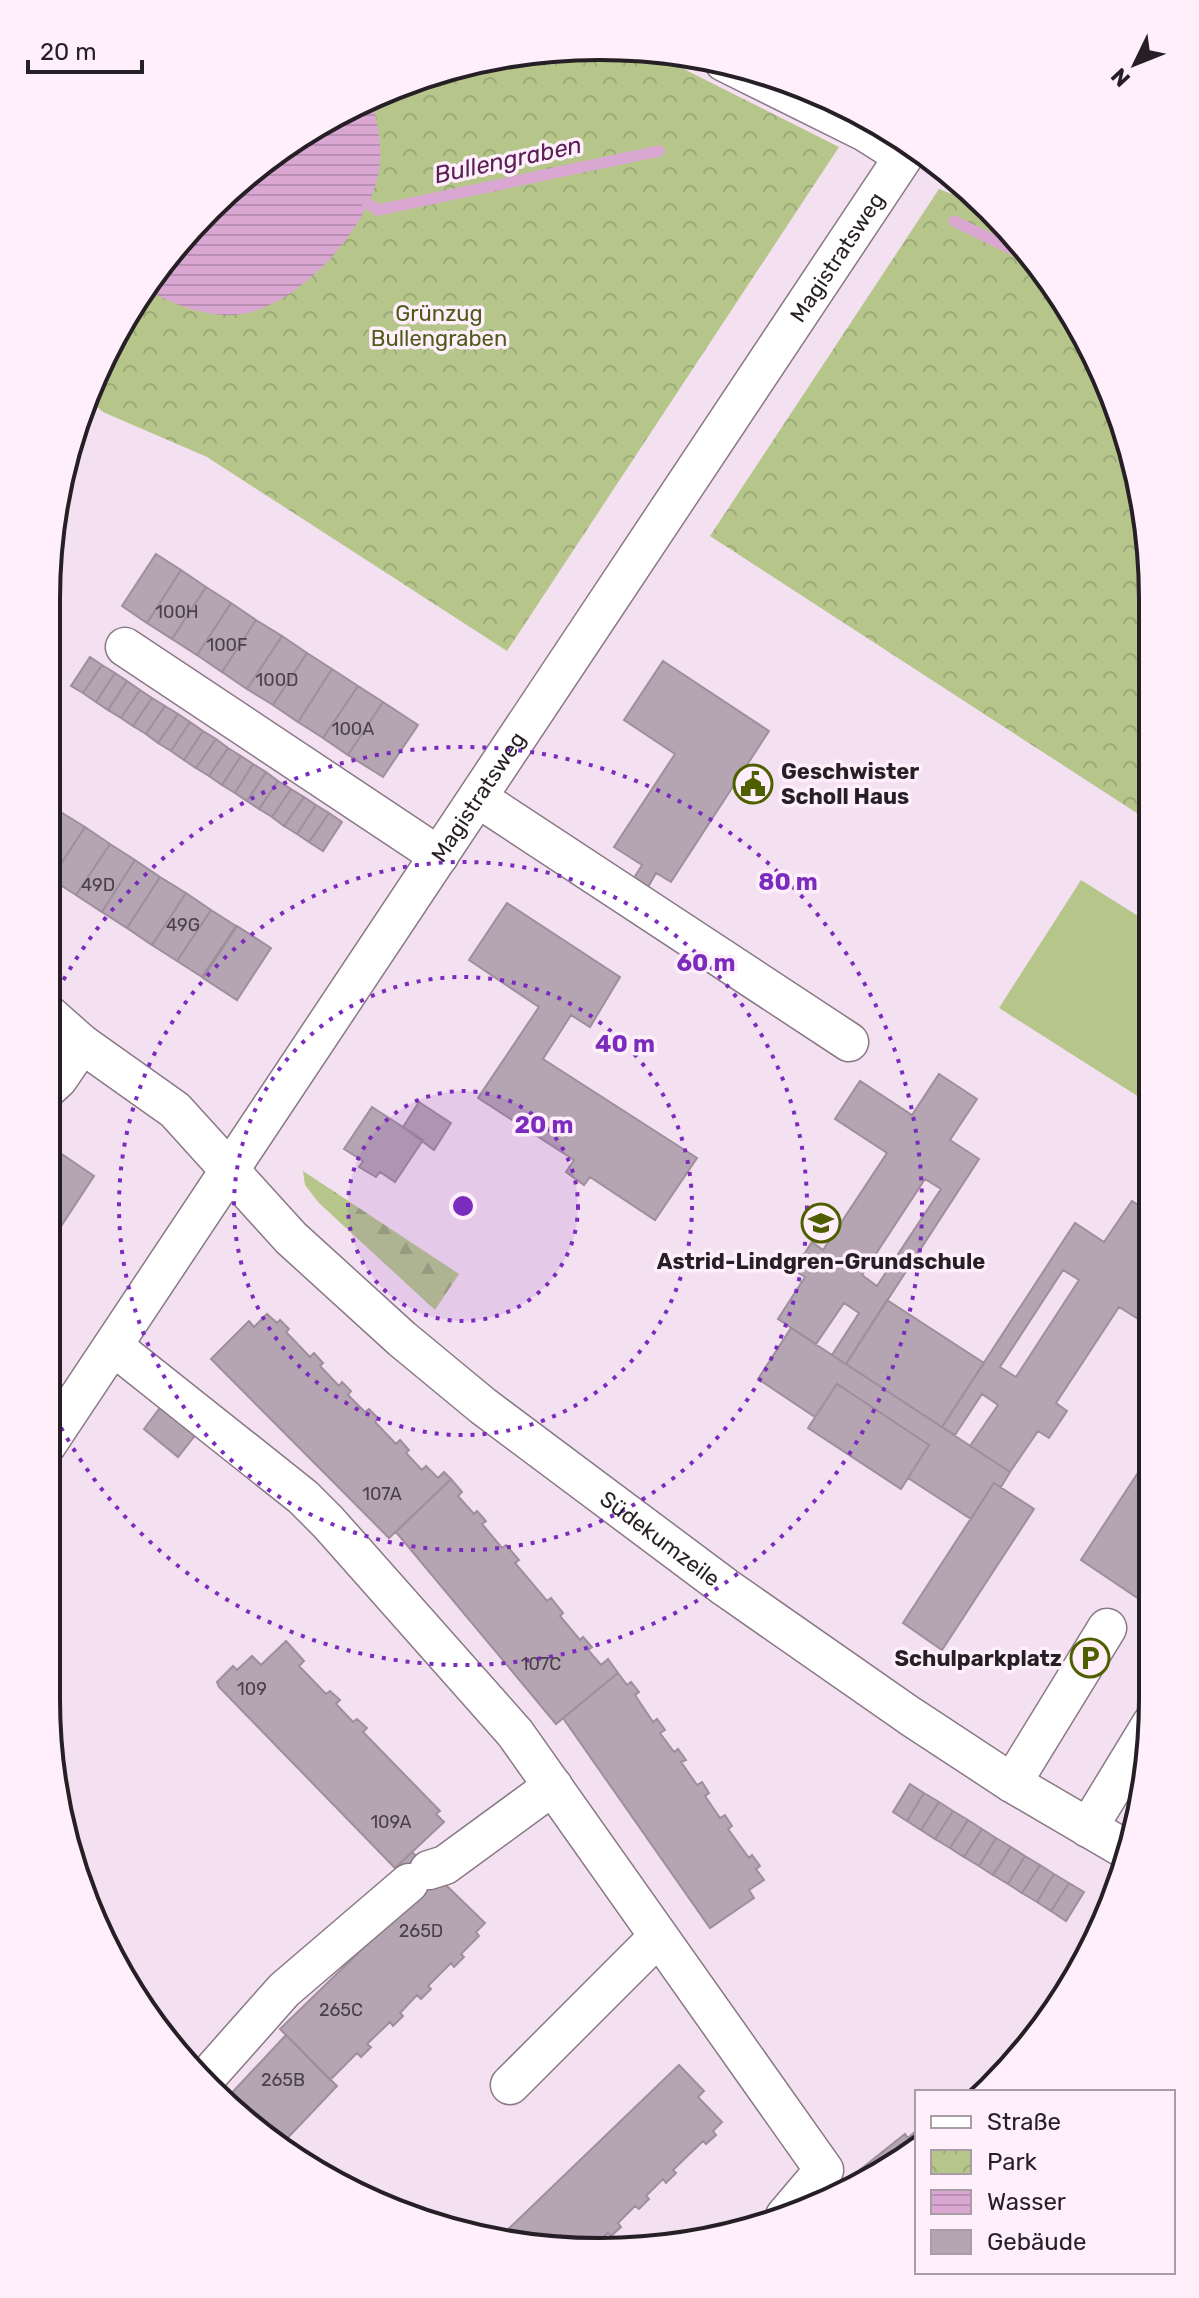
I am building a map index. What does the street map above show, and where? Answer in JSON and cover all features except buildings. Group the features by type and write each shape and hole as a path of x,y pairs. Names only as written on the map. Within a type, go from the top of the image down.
{"street":[{"path":"793,96 882,140"},
{"name":"Magistratsweg","path":"60,1425 904,155"},
{"path":"125,647 439,856"},
{"path":"478,798 849,1042"},
{"name":"Südekumzeile","path":"60,1025 82,1044 175,1110 322,1268 483,1406 779,1626 1012,1783 1119,1845"},
{"path":"60,1076 82,1044"},
{"path":"113,1346 303,1497 515,1733 833,2181"},
{"path":"1012,1783 1107,1628"},
{"path":"1088,1828 1136,1749"},
{"path":"211,2072 284,1990 419,1876 445,1865 553,1786"},
{"path":"510,2085 658,1937"}],"green space":[{"name":"Grünzug Bullengraben","path":"564,61 635,61 670,65 678,66 839,147 507,651 207,457 103,412 96,406 132,330 171,271 218,218 271,171 330,132 393,101 426,89 494,70"},
{"path":"939,189 957,196 1028,271 1067,330 1098,393 1121,460 1129,494 1138,564 1139,815 710,536"},
{"path":"1081,880 1139,917 1139,1097 999,1008"},
{"path":"303,1171 459,1274 435,1310 319,1203 305,1185"}],"water":[{"path":"374,110 380,152 372,194 360,219 323,266 299,287 275,302 250,312 225,315 204,312 155,294 171,271 244,194 300,151"}],"waterway":[{"name":"Bullengraben","path":"367,203 378,210 659,151"},
{"name":"Bullengraben","path":"954,221 1008,247"}],"place":[{"name":"Geschwister Scholl Haus","path":"753,784"},
{"name":"Astrid-Lindgren-Grundschule","path":"821,1223"},
{"name":"Schulparkplatz","path":"1090,1658"}]}
